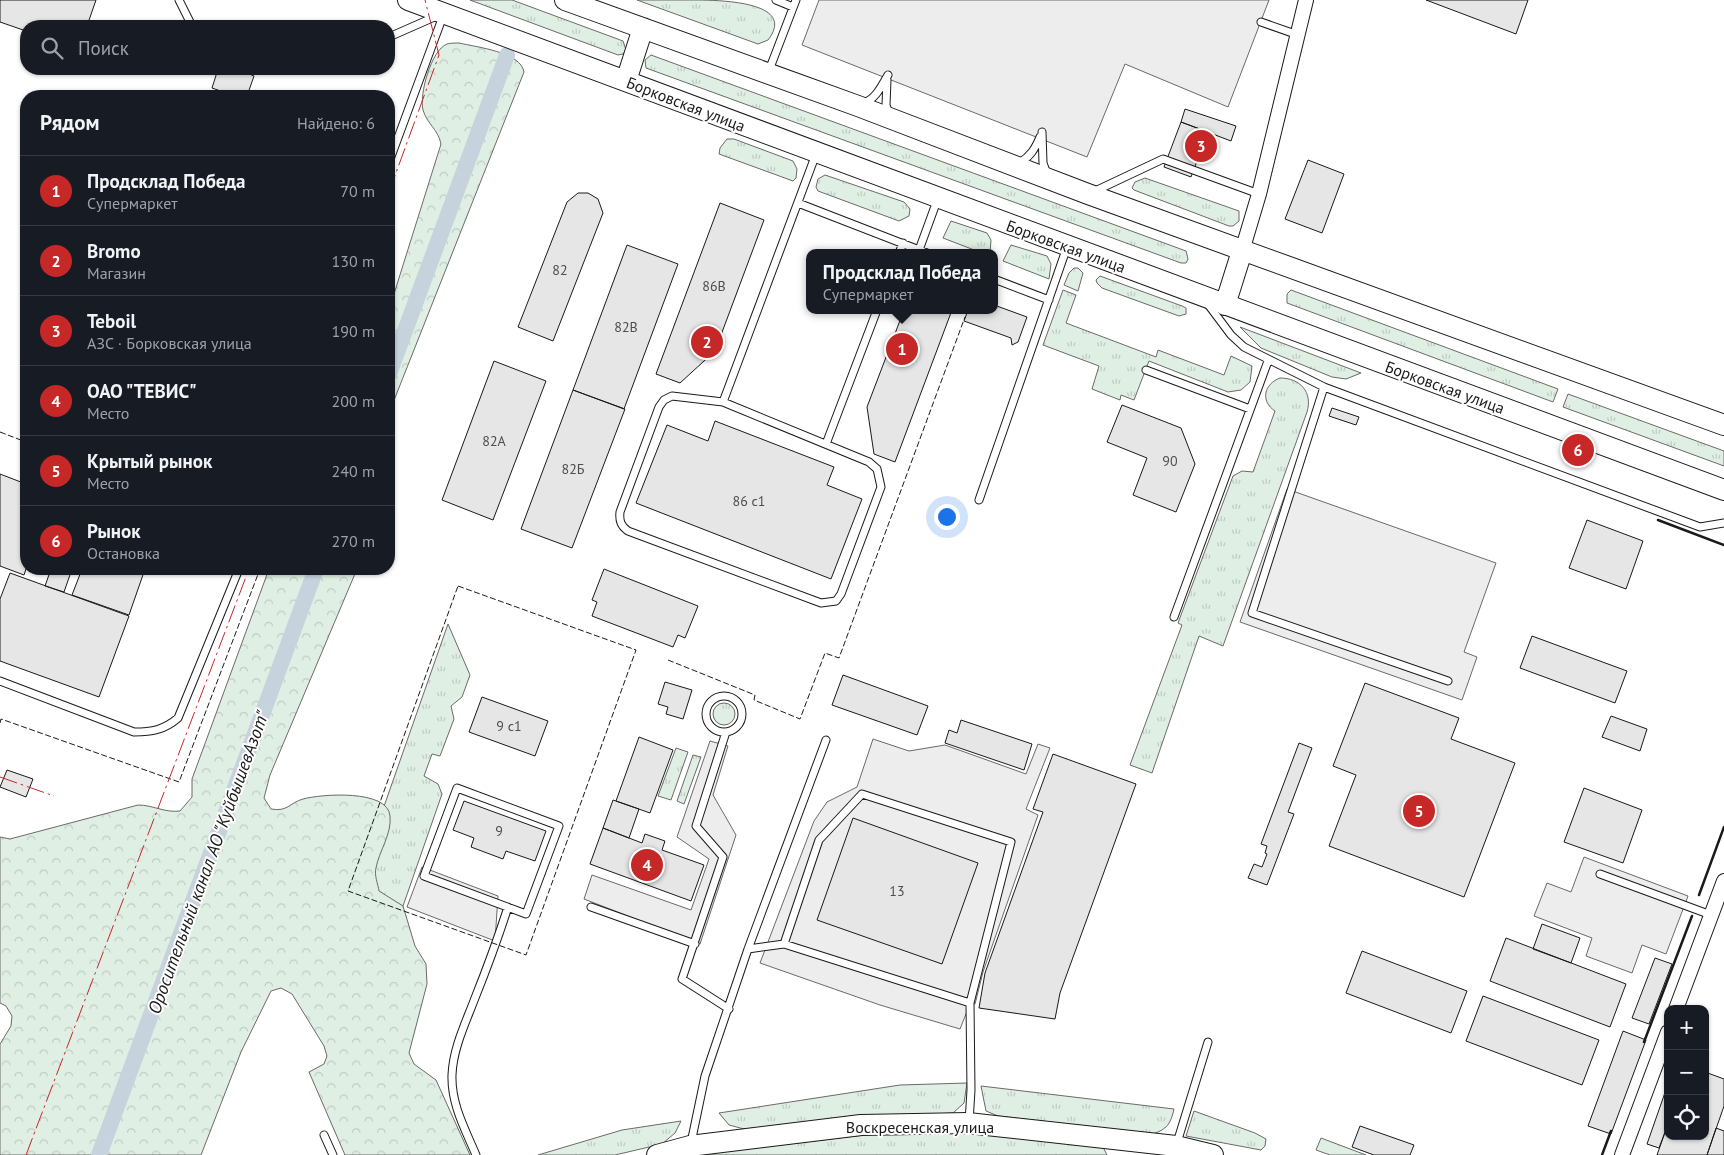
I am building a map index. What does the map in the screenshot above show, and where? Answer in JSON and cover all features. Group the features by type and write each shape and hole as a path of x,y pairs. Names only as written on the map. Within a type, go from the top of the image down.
{"main road":[{"name":"Борковская улица","path":"408,0 816,154 1724,490"},
{"path":"565,0 891,118 1007,164 1242,251 1724,425"},
{"path":"626,81 643,28"},
{"path":"1225,305 1242,251"},
{"name":"Воскресенская улица","path":"657,1155 690,1146 860,1125 968,1124 1097,1136 1176,1146 1213,1155"},
{"path":"1097,1136 1110,1142 1117,1155"},
{"path":"1155,1155 1159,1150 1176,1146"}],"street":[{"path":"1242,251 1259,194 1306,0"},
{"path":"1677,1005 1724,881"},
{"path":"1622,1155 1664,1043"}],"lane":[{"path":"180,0 189,20"},
{"path":"768,73 794,4 776,0"},
{"path":"395,34 444,13"},
{"path":"395,146 444,13"},
{"path":"1261,22 1298,36"},
{"path":"858,106 870,101 880,90 888,75 886,105 891,118"},
{"path":"1007,164 1020,163 1028,158 1036,149 1042,132 1043,163 1047,173 1058,183"},
{"path":"723,402 816,154"},
{"path":"1088,194 1163,159 1259,194"},
{"path":"919,249 938,198"},
{"path":"798,203 917,249"},
{"path":"901,249 903,243"},
{"path":"979,500 1067,246"},
{"path":"998,281 1049,300"},
{"path":"1202,297 1231,335 1244,347 1324,387 1700,527 1724,523"},
{"path":"826,444 875,314"},
{"path":"1174,617 1268,360"},
{"path":"1146,370 1250,409"},
{"path":"1324,387 1252,614 1448,681"},
{"path":"672,396 723,402 826,444 869,462 877,469 881,487 841,594 836,601 821,603 628,531 619,520 620,512 658,407 664,400 672,396"},
{"path":"0,682 134,732 151,732 167,727 178,718 237,575"},
{"path":"724,696 734,699 743,713 739,725 732,731 726,732 716,730 710,726 706,715 709,705 713,700 724,696"},
{"path":"726,732 696,826 723,857 682,979 729,1009"},
{"path":"690,1146 705,1076 748,949 826,740"},
{"path":"457,788 559,826 526,914 508,907 424,876 457,788"},
{"path":"784,944 819,840 862,794 1011,842 970,1003 971,1090 968,1124"},
{"path":"1600,874 1711,915"},
{"path":"476,1155 460,1119 454,1096 452,1074 456,1049 496,945 508,907"},
{"path":"591,907 695,944"},
{"path":"748,949 784,944 970,1003"},
{"path":"1176,1146 1208,1042"},
{"path":"324,1135 333,1155"}],"green space":[{"path":"470,0 512,0 623,41 626,50 623,54 618,55"},
{"path":"637,0 702,0 750,5 763,10 772,17 775,27 768,40 758,44"},
{"path":"451,43 459,43 507,55 521,65 524,72 395,398 395,291 441,144 423,110 423,94 431,64 441,48"},
{"path":"651,55 1186,251 1188,259 1186,263 1181,263 646,68 645,60"},
{"path":"727,139 734,139 793,161 797,169 796,178 793,181 719,154 720,148"},
{"path":"825,175 904,202 910,209 909,216 899,221 818,191 816,187 818,179"},
{"path":"1145,178 1239,211 1239,221 1233,226 1229,226 1132,188 1135,182"},
{"path":"951,221 987,233 991,240 990,249 972,249 943,238"},
{"path":"1011,245 1047,256 1051,264 1049,279 1003,261"},
{"path":"1074,268 1078,268 1083,273 1078,291 1064,285 1069,273"},
{"path":"1100,276 1182,306 1186,308 1186,314 1179,316 1102,288 1096,280"},
{"path":"1063,290 1076,295 1066,323 1156,357 1158,350 1224,375 1231,356 1252,366 1250,382 1241,390 1228,392 1149,361 1134,400 1121,395 1120,400 1092,389 1099,366 1043,345"},
{"path":"1291,290 1558,389 1553,402 1287,303 1287,294"},
{"path":"1240,327 1361,373 1346,379 1332,377 1261,348"},
{"path":"1280,378 1294,380 1303,388 1308,398 1307,412 1223,646 1199,636 1152,773 1130,765 1182,625 1178,623 1233,476 1242,471 1253,472 1275,411 1267,402 1267,388"},
{"path":"1568,394 1724,451 1724,466 1563,407"},
{"path":"267,575 354,575 270,775 264,798 271,809 277,810 303,799 338,795 366,797 378,801 386,807 390,816 390,823 376,871 379,891 403,906 415,946 426,964 427,984 409,1053 414,1064 436,1080 470,1155 345,1155 309,1072 324,1064 327,1056 324,1046 292,994 281,988 271,991 241,1052 201,1155 0,1155 0,1044 11,1026 12,1016 6,1006 0,1003 0,837 10,839 138,805 169,811 180,811 192,797 192,779"},
{"path":"448,624 470,675 462,697 451,706 454,719 440,756 432,754 424,776 438,784 442,794 403,906 355,889"},
{"path":"724,703 732,706 735,714 732,722 724,725 716,722 713,714 716,706"},
{"path":"676,748 688,752 671,800 658,796"},
{"path":"693,755 701,757 684,804 677,801"},
{"path":"967,1083 964,1103 953,1113 840,1119 744,1129 729,1125 719,1113 900,1085"},
{"path":"981,1086 1174,1109 1168,1125 1152,1134 998,1116 986,1111"},
{"path":"1194,1111 1255,1133 1266,1139 1265,1146 1261,1150 1186,1136"},
{"path":"681,1121 675,1133 662,1144 615,1155 538,1155 622,1130"},
{"path":"945,1132 1008,1135 1102,1145 1107,1155 695,1155 873,1134"},
{"path":"1321,1138 1366,1155 1330,1155 1316,1150"}],"shaded area":[{"path":"819,0 1269,0 1228,107 1125,64 1087,157 802,45"},
{"path":"1287,489 1496,563 1464,652 1477,657 1462,700 1240,622"},
{"path":"873,739 909,751 945,745 1026,774 1038,744 1050,748 1026,809 1038,815 983,972 975,1004 970,1004 960,1029 880,1005 760,963 814,821 827,802 857,787"},
{"path":"710,741 728,746 713,795 736,835 700,944 584,899 592,875 691,910 709,859 677,837"},
{"path":"1584,857 1688,896 1666,954 1642,945 1632,973 1586,956 1592,938 1534,916 1547,883 1571,892"},
{"path":"422,867 498,896 495,941 407,907"}],"building":[{"path":"0,0 96,0 89,20 20,20 20,29 0,22"},
{"path":"1426,0 1528,0 1516,34"},
{"path":"216,75 254,76 249,90 218,90 212,88"},
{"path":"1185,109 1236,126 1231,141 1181,122"},
{"path":"1181,122 1208,132 1191,177 1164,167"},
{"path":"1308,160 1344,174 1322,233 1285,219"},
{"path":"578,193 588,193 598,199 603,213 553,341 518,327 567,202"},
{"path":"720,203 764,220 715,351 680,383 656,374"},
{"path":"627,245 678,264 624,409 573,390"},
{"path":"998,306 1027,317 1018,342 1012,345 1011,338 964,321 967,314 998,314"},
{"path":"902,314 950,314 895,462 874,454 867,407"},
{"path":"494,361 546,381 493,520 442,500"},
{"path":"573,390 625,409 572,548 521,529"},
{"path":"1122,405 1181,428 1195,464 1176,512 1133,495 1147,458 1107,442"},
{"path":"1332,408 1359,417 1356,425 1329,416"},
{"path":"715,421 834,467 827,485 862,499 831,579 636,503 667,425 708,441"},
{"path":"0,474 20,482 20,574 0,566"},
{"path":"1587,520 1643,541 1626,589 1569,568"},
{"path":"604,569 698,606 685,638 678,635 673,647 592,616 597,602 592,600"},
{"path":"10,573 129,616 99,697 0,661 0,599"},
{"path":"49,575 70,575 64,592 45,586"},
{"path":"80,575 143,575 129,615 72,595"},
{"path":"1532,636 1627,671 1615,703 1520,668"},
{"path":"843,675 928,706 917,735 832,705"},
{"path":"665,682 692,690 683,719 666,714 668,707 658,704"},
{"path":"1365,683 1459,718 1451,739 1515,763 1464,897 1329,846 1356,775 1333,766"},
{"path":"482,697 548,721 535,756 469,732"},
{"path":"1611,716 1647,729 1640,751 1602,737"},
{"path":"961,720 1032,744 1024,770 945,743 949,730 957,733"},
{"path":"639,737 673,750 650,813 616,801"},
{"path":"1299,743 1312,748 1288,812 1294,814 1267,885 1248,878 1254,864 1262,867 1267,854 1265,853 1267,846 1261,844"},
{"path":"1053,754 1136,784 1060,993 1055,1019 979,1008 985,973 1043,812 1033,809"},
{"path":"7,770 33,779 26,797 0,787"},
{"path":"1584,788 1642,810 1623,863 1564,842"},
{"path":"613,800 639,809 629,838 603,828"},
{"path":"464,801 546,831 535,861 506,851 503,859 471,847 474,838 453,830"},
{"path":"853,818 978,863 942,964 817,920"},
{"path":"603,828 642,843 645,834 665,841 662,850 704,865 691,901 590,864"},
{"path":"1542,924 1580,938 1571,963 1533,949"},
{"path":"1506,938 1626,984 1610,1027 1490,981"},
{"path":"1362,951 1467,991 1451,1033 1346,993"},
{"path":"1655,958 1672,964 1649,1024 1632,1018"},
{"path":"1483,996 1599,1040 1582,1085 1466,1041"},
{"path":"1623,1031 1646,1040 1611,1134 1588,1126"},
{"path":"1709,1073 1724,1079 1724,1106 1707,1155 1657,1155 1664,1135 1664,1140 1709,1140"},
{"path":"1664,1095 1664,1135 1659,1148 1647,1144"},
{"path":"1360,1126 1414,1145 1410,1155 1374,1155 1352,1147"},
{"path":"1716,1128 1724,1131 1724,1155 1707,1155"}],"waterway":[{"name":"Оросительный канал АО \"КуйбышевАзот\"","path":"395,358 507,55"},
{"name":"Оросительный канал АО \"КуйбышевАзот\"","path":"99,1155 314,575"}],"fence":[{"path":"668,660 755,695 754,700 800,719 825,653 839,658 965,317"},
{"path":"0,432 20,440"},
{"path":"0,723 1,719 179,782 258,575"},
{"path":"458,586 636,650 526,955 348,891 458,586"}],"wall":[{"path":"1658,520 1724,545"},
{"path":"1699,895 1724,827"},
{"path":"1644,1042 1692,916"},
{"path":"1602,1155 1611,1131"}],"power":[{"path":"395,176 439,55 425,0"},
{"path":"26,1155 247,575"},
{"path":"0,777 54,796"}],"place":[{"name":"Teboil","path":"1201,146"},
{"name":"Bromo","path":"707,342"},
{"name":"Продсклад Победа","path":"902,349"},
{"name":"Рынок","path":"1578,450"},
{"name":"Крытый рынок","path":"1419,811"},
{"name":"ОАО \"ТЕВИС\"","path":"647,865"}]}
